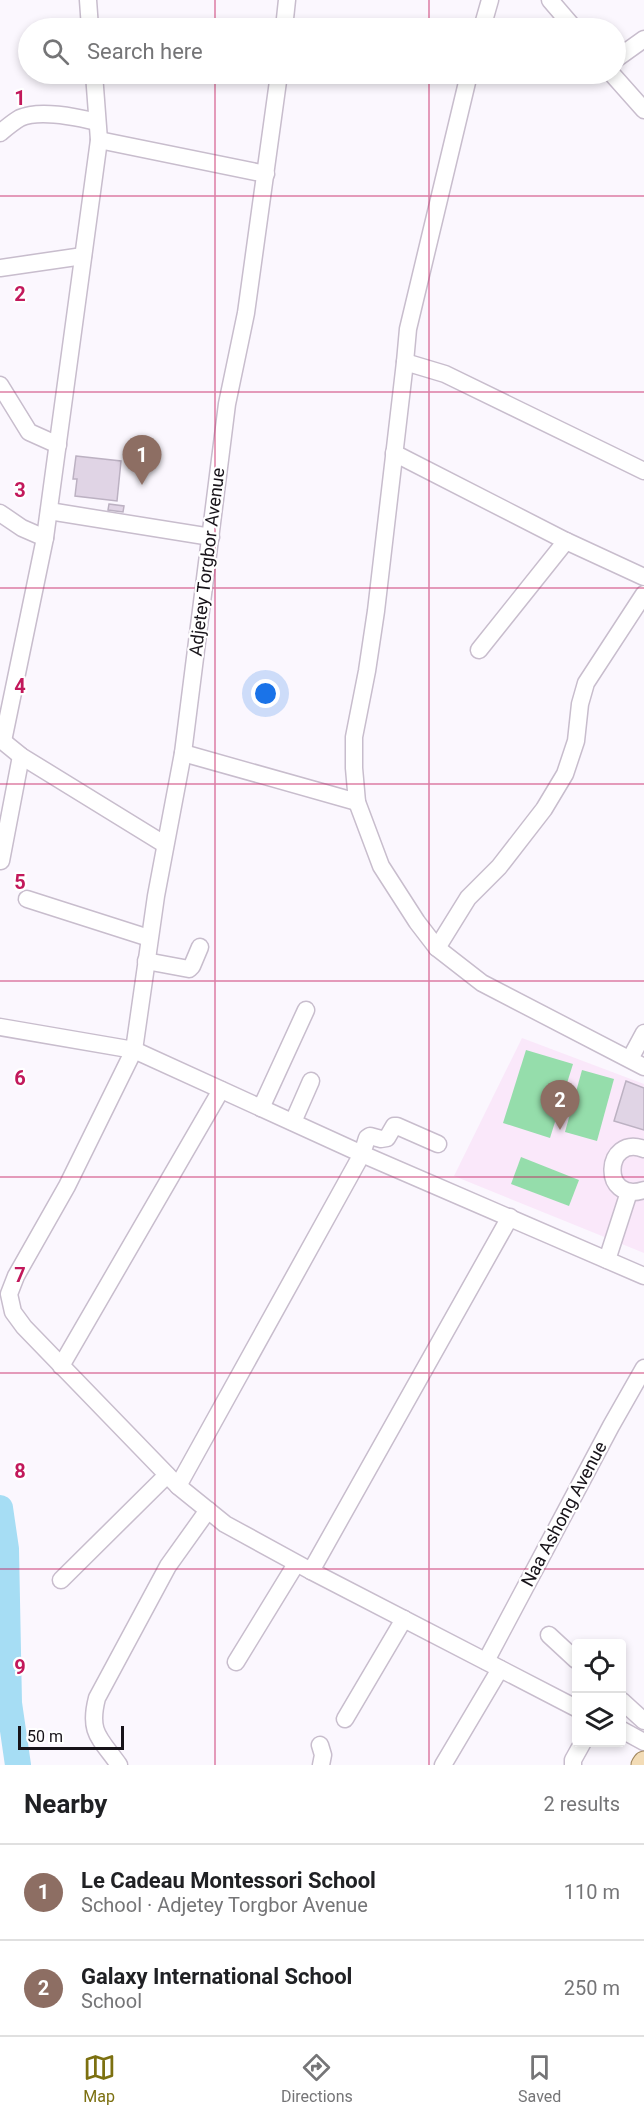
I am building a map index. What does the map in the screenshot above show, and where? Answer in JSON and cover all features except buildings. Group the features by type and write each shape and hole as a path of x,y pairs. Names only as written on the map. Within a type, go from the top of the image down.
{"street":[{"path":"88,0 89,18"},
{"path":"285,18 287,0"},
{"path":"485,18 490,0"},
{"path":"550,0 565,18"},
{"path":"626,52 644,39"},
{"path":"95,84 99,140 49,511 1,740 21,756 164,844"},
{"name":"Adjetey Torgbor Avenue","path":"62,1366 24,1327 13,1312 9,1294 16,1276 67,1186 134,1050 164,844 183,753 227,404 246,313 278,84"},
{"path":"467,84 408,329 376,611 354,737 357,802 381,866 417,922 437,948 482,983 637,1063 644,1033"},
{"path":"621,84 644,110"},
{"path":"0,133 21,118 37,115 67,115 97,122"},
{"path":"99,140 266,174"},
{"path":"0,268 83,256"},
{"path":"405,362 445,374 644,471"},
{"path":"0,385 30,432 58,445"},
{"path":"394,453 566,541 644,577"},
{"path":"49,511 211,537"},
{"path":"0,513 22,528 45,538"},
{"path":"478,650 566,541"},
{"path":"437,948 468,898 499,867 544,809 559,783 576,741 580,704 586,683 644,594"},
{"path":"183,753 357,802"},
{"path":"1,861 21,756"},
{"path":"27,899 149,938"},
{"path":"146,961 189,969 200,947"},
{"path":"261,1108 306,1010"},
{"path":"0,1027 134,1050 362,1154 644,1276"},
{"path":"293,1122 311,1081"},
{"path":"221,1090 62,1366 172,1481 225,1524 572,1706"},
{"path":"61,1581 172,1481 362,1154 367,1138 370,1136 387,1138 394,1126 398,1126 438,1144"},
{"path":"607,1260 636,1191 617,1185 613,1178 612,1164 615,1158 626,1149 633,1147 644,1149"},
{"path":"236,1662 304,1567 510,1217"},
{"name":"Naa Ashong Avenue","path":"443,1765 611,1426 644,1368"},
{"path":"119,1765 94,1731 93,1715 97,1698 168,1566 208,1510"},
{"path":"345,1719 405,1619"},
{"path":"549,1635 572,1656"},
{"path":"626,1705 644,1721"},
{"path":"626,1733 644,1742"},
{"path":"320,1745 323,1755 321,1765"},
{"path":"573,1765 580,1747"}],"shaded area":[{"path":"522,1038 644,1084 644,1253 454,1176"}],"green space":[{"path":"526,1050 573,1064 550,1138 503,1123"},
{"path":"582,1070 614,1079 597,1141 565,1132"},
{"path":"521,1157 579,1180 569,1206 511,1184"}],"waterway":[{"path":"0,1508 6,1549 9,1703 18,1765"}],"place":[{"name":"Le Cadeau Montessori School","path":"142,485"},
{"name":"Galaxy International School","path":"560,1130"}]}
